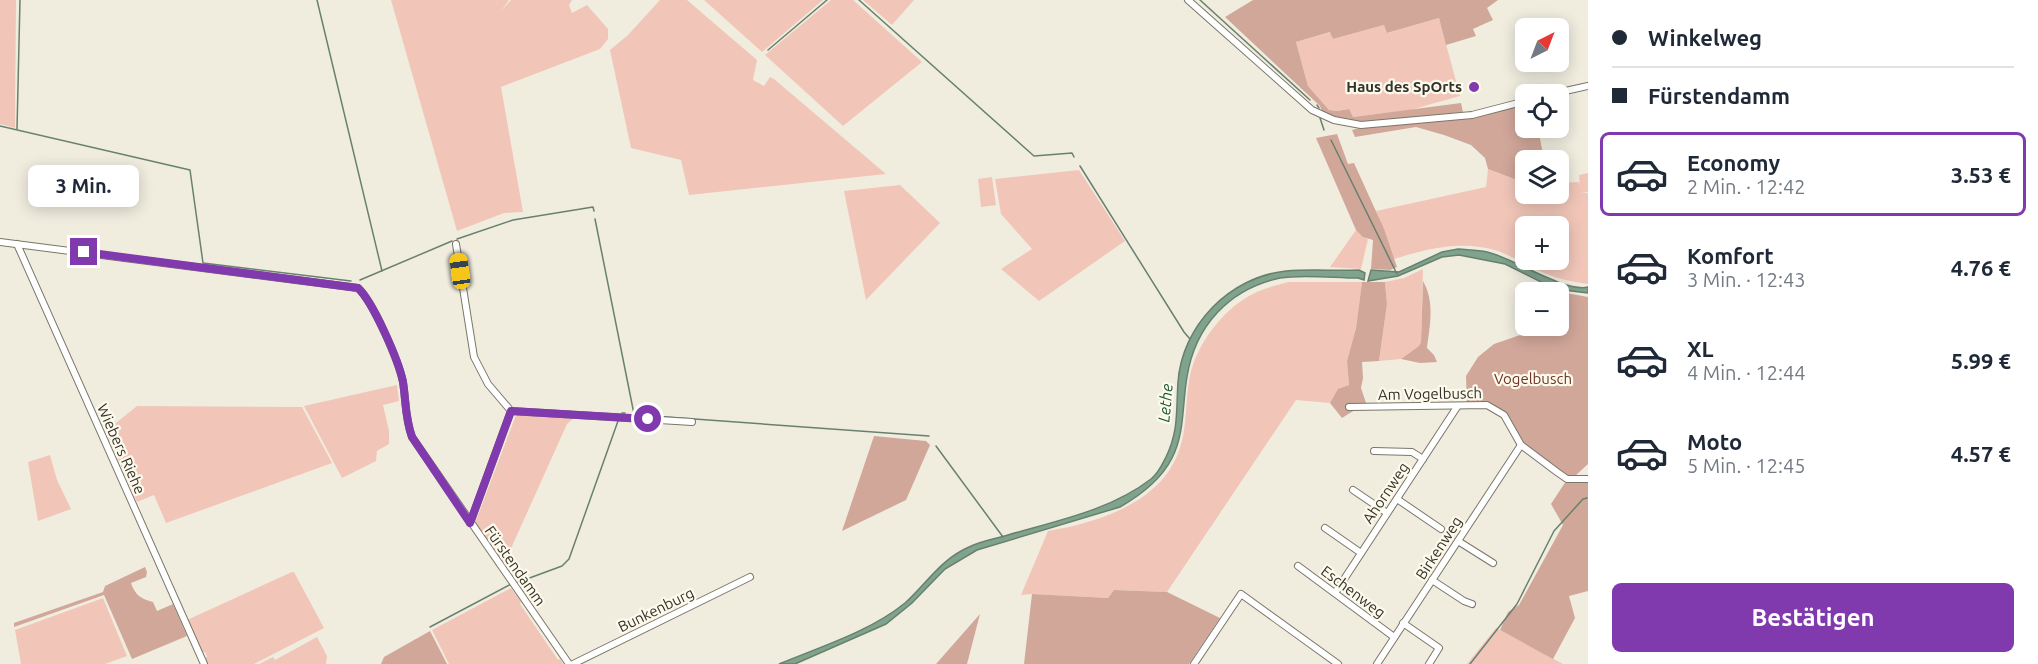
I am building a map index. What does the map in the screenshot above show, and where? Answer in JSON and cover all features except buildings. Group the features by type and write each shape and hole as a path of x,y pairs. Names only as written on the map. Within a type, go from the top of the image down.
{"street":[{"path":"1188,0 1312,110 1334,120 1361,125 1461,116 1515,104"},
{"path":"1569,90 1588,86"},
{"name":"Fürstendamm","path":"0,242 358,288 369,302 394,355 402,381 406,422 412,437 470,523 571,664"},
{"name":"Wiebers Riehe","path":"17,244 204,664"},
{"path":"456,244 474,357 488,384 511,411 692,422"},
{"name":"Am Vogelbusch","path":"1349,407 1487,405 1504,415 1521,445 1566,478 1588,479"},
{"name":"Ahornweg","path":"1335,593 1456,406"},
{"path":"470,523 511,411"},
{"name":"Birkenweg","path":"1377,664 1521,445"},
{"path":"1374,451 1412,452 1423,459"},
{"path":"1353,490 1387,513"},
{"path":"1397,499 1441,529"},
{"path":"1325,528 1361,553"},
{"path":"1458,540 1493,563"},
{"name":"Eschenweg","path":"1298,566 1394,637"},
{"name":"Bunkenburg","path":"571,664 750,577"},
{"path":"1432,580 1472,604"},
{"path":"1194,664 1242,594 1338,664"},
{"path":"1403,623 1439,648 1429,664"}],"shaded area":[{"path":"0,0 16,0 15,128 0,124"},
{"path":"391,0 509,0 501,11 511,0 572,0 569,5 572,13 587,5 608,29 608,39 600,49 501,87 523,212 504,213 457,231"},
{"path":"660,0 687,0 757,60 753,80 764,86 770,77 774,79 886,174 689,195 681,160 631,148 610,50 628,35"},
{"path":"704,0 823,0 762,52"},
{"path":"831,0 853,0 922,62 843,126 765,55"},
{"path":"863,0 914,0 892,25"},
{"path":"1439,18 1460,96 1410,110 1352,117 1349,109 1329,110 1308,86 1296,42 1331,32 1333,39 1384,25 1388,33"},
{"path":"1488,169 1515,178 1515,204 1569,204 1569,182 1579,182 1580,187 1579,175 1588,173 1588,192 1581,193 1588,193 1588,284 1566,280 1538,270 1569,270 1569,216 1515,216 1515,258 1485,248 1459,246 1394,259 1376,211 1486,187"},
{"path":"1079,170 1125,241 1039,301 1001,269 1032,249 1001,214 995,179"},
{"path":"992,177 996,205 981,207 978,179"},
{"path":"900,185 940,223 866,300 844,191"},
{"path":"1356,230 1368,239 1361,269 1330,267"},
{"path":"1458,249 1484,251 1515,263 1515,269 1505,264 1459,255 1442,257 1398,276 1368,281 1371,270 1399,272 1442,252"},
{"path":"1423,269 1421,342 1401,359 1379,361 1387,304 1385,282 1404,278"},
{"path":"1295,270 1359,270 1365,273 1364,280 1298,276 1262,283 1245,291 1217,312 1206,326 1191,359 1185,387 1181,428 1172,458 1156,480 1135,497 1120,507 977,550 945,569 912,603 886,624 795,664 779,664 845,638 892,613 950,558 969,547 1101,507 1135,490 1156,475 1170,447 1175,429 1181,361 1199,324 1212,308 1228,294 1265,275"},
{"path":"1517,270 1531,270 1558,282 1541,282"},
{"path":"1288,282 1362,282 1356,328 1347,361 1349,385 1338,390 1330,403 1296,400 1167,592 1114,590 1108,598 1021,595 1048,531 1085,523 1122,509 1155,487 1167,473 1181,445 1191,371 1208,335 1235,305 1265,289"},
{"path":"1569,286 1588,287 1588,293 1569,291"},
{"path":"397,385 399,401 383,405 389,431 389,444 377,451 376,461 342,478 304,406"},
{"path":"137,406 302,407 332,463 166,523 154,495 137,502 106,431"},
{"path":"516,415 573,419 567,424 504,564 475,523"},
{"path":"50,455 57,480 71,509 38,521 28,462"},
{"path":"292,572 324,628 254,664 207,664 204,658 207,657 206,653 201,651 187,620"},
{"path":"511,588 558,660 560,659 563,664 449,664 432,630"},
{"path":"103,598 127,656 105,664 21,664 15,630"},
{"path":"1496,628 1563,664 1467,664"},
{"path":"317,637 327,656 326,664 259,664 273,657 275,660"}],"green space":[{"path":"1253,0 1498,0 1487,8 1493,20 1473,29 1476,36 1446,45 1439,18 1387,33 1384,25 1333,39 1330,32 1296,42 1308,86 1329,110 1349,109 1353,117 1461,103 1463,112 1360,123 1335,118 1322,112 1320,106 1225,17"},
{"path":"1515,106 1515,138 1540,138 1542,150 1515,150 1514,179 1488,169 1485,158 1471,145 1444,135 1416,127 1355,137 1352,130 1359,128 1473,117"},
{"path":"1337,134 1348,164 1354,163 1384,229 1397,267 1390,270 1371,269 1373,240 1363,237 1356,230 1316,138"},
{"path":"1423,281 1430,305 1427,348 1437,362 1420,363 1401,359 1421,342"},
{"path":"1362,282 1385,282 1387,304 1379,361 1362,362 1361,388 1366,403 1342,418 1330,403 1338,389 1349,385 1347,361 1356,328"},
{"name":"Vogelbusch","path":"1569,293 1588,297 1588,464 1575,476 1567,476 1523,446 1505,414 1489,403 1467,404 1466,376 1478,357 1494,344 1517,336 1569,336"},
{"path":"874,436 926,441 930,445 906,500 842,531"},
{"path":"1566,481 1588,483 1588,591 1569,596 1575,618 1553,659 1500,630 1508,612 1519,605 1563,525 1551,504"},
{"path":"145,567 146,577 131,583 134,591 142,598 153,602 157,611 173,604 187,636 132,659 104,595 14,627 14,623 103,592 105,586"},
{"path":"1114,590 1167,592 1220,618 1189,664 1024,664 1032,594 1108,598"},
{"path":"980,614 967,664 936,664"},
{"path":"430,631 447,664 381,664 384,657"}],"waterway":[{"path":"17,129 20,0"},
{"path":"317,0 382,271"},
{"path":"768,50 827,0"},
{"path":"859,0 1034,156 1072,153 1074,157"},
{"path":"1200,0 1310,100"},
{"path":"1320,118 1324,130"},
{"path":"0,126 190,170 203,263 351,281"},
{"path":"1331,140 1397,274"},
{"path":"1080,166 1190,339"},
{"path":"457,239 513,220 593,207 594,211"},
{"path":"595,219 634,414 645,415"},
{"path":"360,280 452,241"},
{"path":"653,416 929,436"},
{"path":"516,583 562,566 569,559 618,421"},
{"path":"936,446 1003,537"},
{"path":"1470,664 1517,604 1554,531 1583,499 1587,498"},
{"path":"430,627 511,584"}],"place":[{"name":"Haus des SpOrts","path":"1474,87"}],"route":[{"path":"84,252 358,288 369,302 394,355 402,381 406,422 412,437 470,523 511,411 648,419"}],"water label":[{"name":"Lethe","path":"1165,403"}]}
